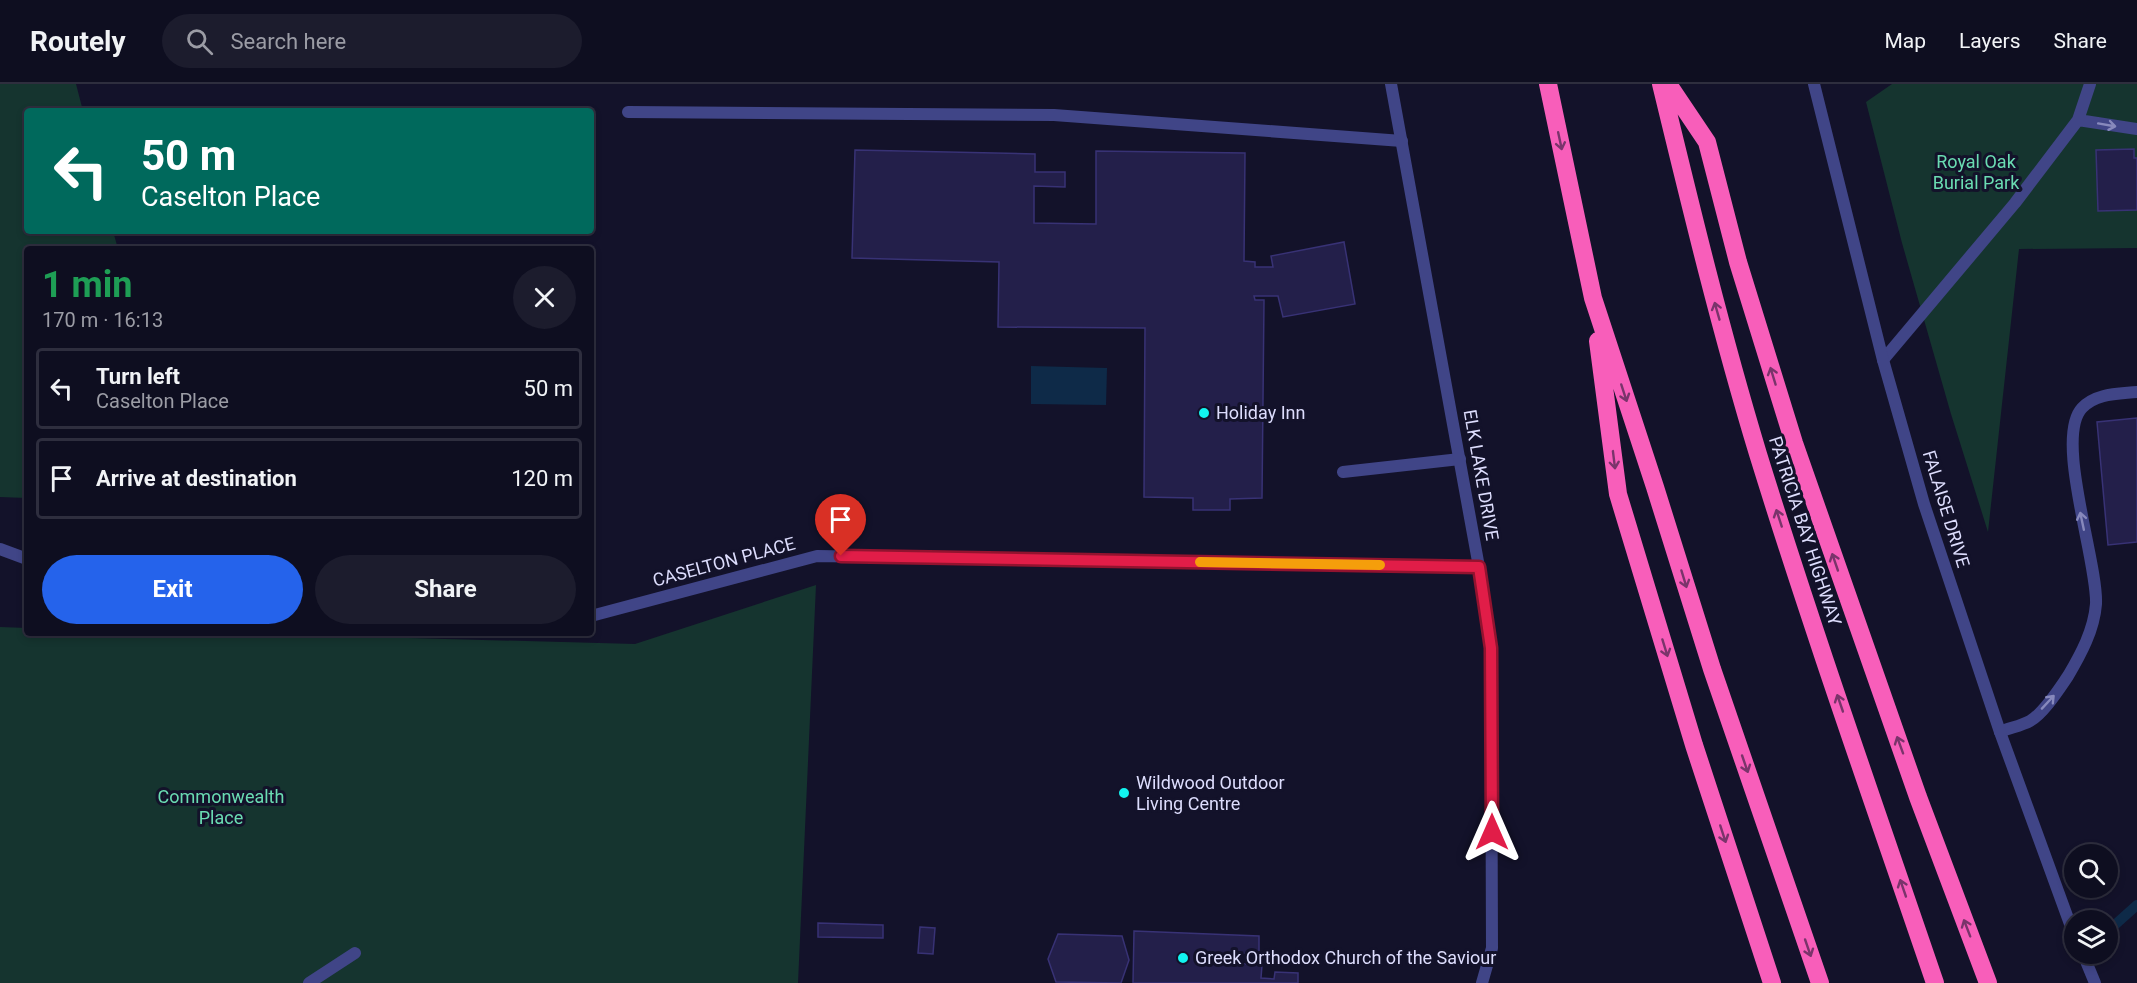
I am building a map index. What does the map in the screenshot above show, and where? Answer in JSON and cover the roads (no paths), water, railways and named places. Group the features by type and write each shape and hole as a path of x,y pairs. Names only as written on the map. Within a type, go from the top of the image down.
{"highway":[{"path":"1548,84 1593,298 1618,494 1694,745 1772,983"},
{"name":"PATRICIA BAY HIGHWAY","path":"1661,84 1706,271 1758,454 1816,634 1935,983"},
{"path":"1668,84 1707,142 1738,262 1794,443 1906,765 1988,983"},
{"path":"1593,298 1712,669 1820,983"}],"street":[{"name":"ELK LAKE DRIVE","path":"1391,84 1479,567 1491,659 1492,948 1482,983"},
{"name":"FALAISE DRIVE","path":"1814,84 1883,360 1924,504 2000,732 2065,910"},
{"path":"1883,360 2015,203 2078,120 2090,84"},
{"path":"628,112 1054,114 1402,141"},
{"path":"2078,120 2137,129"},
{"path":"2000,732 2031,720 2056,693 2077,661 2090,634 2096,605 2094,574 2077,497 2073,427 2081,408 2103,395 2137,392"},
{"path":"1343,472 1460,459"},
{"path":"0,549 24,558"},
{"name":"CASELTON PLACE","path":"594,615 817,556 1479,567"},
{"path":"309,983 355,953"},
{"path":"2087,964 2095,983"}],"water":[{"path":"1031,366 1107,368 1106,405 1031,404"}],"waterway":[{"path":"2118,922 2137,905"}],"place":[{"name":"Holiday Inn","path":"1204,413"},
{"name":"Wildwood Outdoor Living Centre","path":"1124,793"},
{"name":"Greek Orthodox Church of the Saviour","path":"1183,958"}],"park label":[{"name":"Royal Oak Burial Park","path":"1976,172"},
{"name":"Commonwealth Place","path":"221,807"}]}
